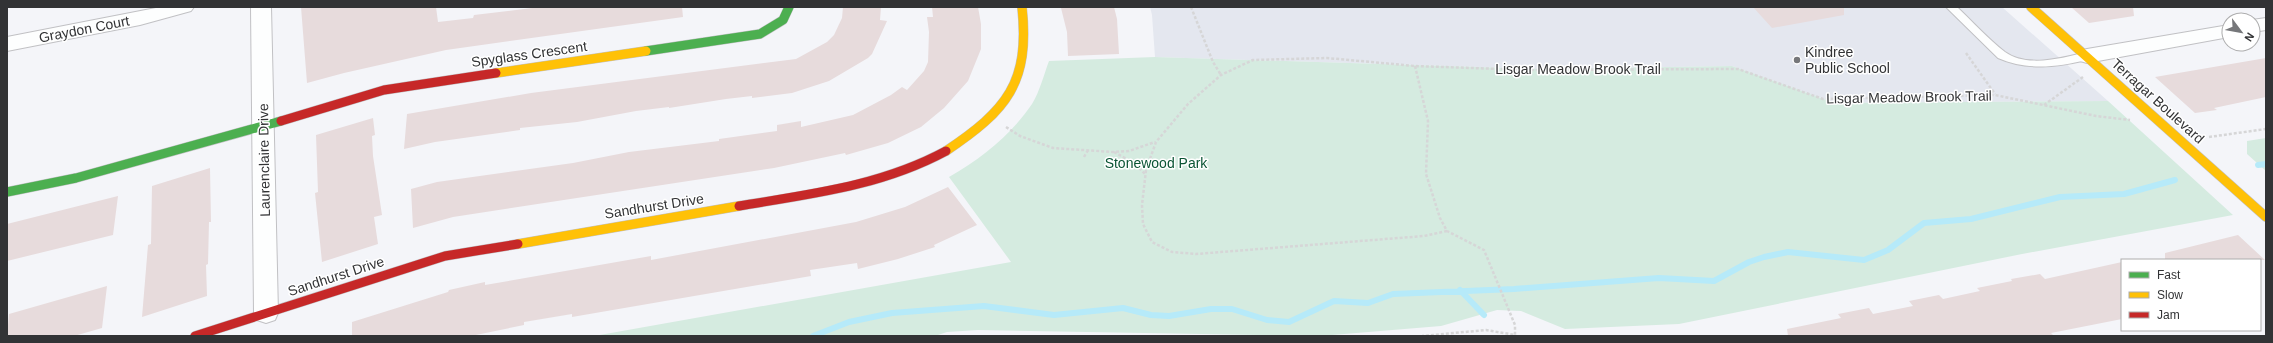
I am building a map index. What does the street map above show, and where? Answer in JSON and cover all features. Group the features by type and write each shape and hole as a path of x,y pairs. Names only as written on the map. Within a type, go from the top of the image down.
{"street":[{"name":"Graydon Court","path":"7,44 140,18 184,7"},
{"name":"Laurenclaire Drive","path":"261,7 266,313"},
{"name":"Spyglass Crescent","path":"264,126 399,87 760,34 778,25 789,11 789,7"},
{"name":"Sandhurst Drive","path":"195,336 445,256 857,186 902,173 941,154 982,127 1014,85 1024,61 1026,27 1022,7"},
{"name":"Terragar Boulevard","path":"2031,7 2266,217"},
{"path":"2087,56 2221,32"},
{"path":"7,192 76,178 264,126"}],"lane":[{"path":"1951,7 2002,55 2012,60 2046,64 2087,56"}],"path":[{"path":"1191,7 1213,62 1221,75"},
{"path":"1966,53 1995,95"},
{"name":"Lisgar Meadow Brook Trail","path":"1156,142 1188,104 1221,75 1253,60 1301,57 1415,66 1528,70 1738,69 1823,99 1995,95 2021,98 2044,105 2090,115 2131,120"},
{"path":"1415,66 1428,120 1426,174 1440,218 1447,231 1484,250 1492,265 1515,325 1515,336 1486,330 1422,336"},
{"path":"2044,105 2083,77"},
{"path":"990,117 1020,136 1053,148 1113,152 1129,151 1156,142"},
{"path":"2209,138 2266,129"},
{"path":"1156,142 1146,174 1142,205 1143,224 1152,242 1172,252 1196,254 1424,236 1447,231"},
{"path":"1084,157 1088,150"},
{"path":"1113,152 1134,163 1146,174"}],"shaded area":[{"name":"Kindree Public School","path":"1150,7 2002,7 2108,101 1835,103 1732,66 1540,69 1155,57"}],"green space":[{"name":"Stonewood Park","path":"1155,57 1540,69 1732,66 1835,103 2108,101 2233,215 2022,254 1679,324 1565,329 1521,311 1497,310 1441,326 1320,336 978,330 947,332 935,336 594,336 1011,262 949,177 984,154 1015,126 1035,99 1049,61"},
{"path":"2266,138 2266,171 2247,154 2247,141"}],"building":[{"path":"301,7 436,7 438,22 473,18 474,15 540,7 682,7 683,17 446,50 307,83"},
{"path":"843,7 881,7 880,20 887,21 872,54 868,58 829,81 792,93 752,98 752,96 726,99 669,108 636,111 577,122 520,128 520,130 435,142 404,149 407,114 531,93 796,59 827,42 834,35 842,18"},
{"path":"932,7 978,7 981,24 981,49 968,81 944,108 921,127 888,143 846,155 845,153 774,168 453,217 413,228 411,189 437,182 573,163 629,152 719,141 719,139 777,131 777,125 801,121 801,127 853,115 891,95 902,87 907,90 924,71 928,62 929,32 927,17 933,17"},
{"path":"1114,7 1117,19 1119,54 1068,56 1067,32 1061,8"},
{"path":"1753,7 1844,7 1844,15 1772,28"},
{"path":"2071,7 2133,7 2134,16 2089,23"},
{"path":"2266,58 2266,97 2214,108 2217,110 2195,113 2155,77"},
{"path":"373,118 375,135 372,136 373,156 382,215 374,217 378,244 322,262 315,193 318,192 316,135"},
{"path":"210,168 211,222 209,222 208,264 206,265 207,296 142,317 148,245 151,244 152,186"},
{"path":"948,187 977,225 934,245 935,247 898,259 858,269 857,263 810,270 811,276 572,317 572,314 524,322 524,325 471,336 352,336 352,322 448,292 449,290 485,282 485,285 651,256 651,260 856,222 905,207"},
{"path":"118,196 113,235 7,261 7,224"},
{"path":"2238,235 2265,260 2165,259 2165,253"},
{"path":"2121,262 2121,319 2051,333 2054,336 1788,336 1787,329 1841,318 1838,314 1869,308 1873,314 1913,306 1909,301 1939,295 1943,299 1980,291 1977,288 2012,281 2011,279 2040,274 2045,279"},
{"path":"107,286 102,328 74,336 7,336 9,314"}],"waterway":[{"path":"2258,165 2266,164"},
{"path":"1461,291 1514,289 1659,278 1714,281 1749,262 1788,252 1864,260 1888,250 1924,223 1971,219 2060,197 2124,194 2175,180"},
{"path":"813,336 849,322 892,313 984,306 1054,315 1123,308 1151,315 1169,316 1211,309 1232,309 1267,320 1289,322 1334,301 1368,303 1393,294 1461,291"},
{"path":"1461,291 1484,315"}],"traffic: fast":[{"path":"646,51 760,34 783,20 789,7"},
{"path":"7,192 76,178 281,121"}],"traffic: slow":[{"path":"946,151 984,123 999,108 1011,92 1019,74 1023,55 1025,32 1022,7"},
{"path":"2031,7 2266,217"},
{"path":"496,73 646,51"},
{"path":"518,244 739,206"}],"traffic: jam":[{"path":"281,121 384,90 496,73"},
{"path":"739,206 819,193 872,182 898,174 922,164 946,151"},
{"path":"195,336 445,256 518,244"}],"place":[{"name":"Kindree Public School","path":"1797,60"}]}
